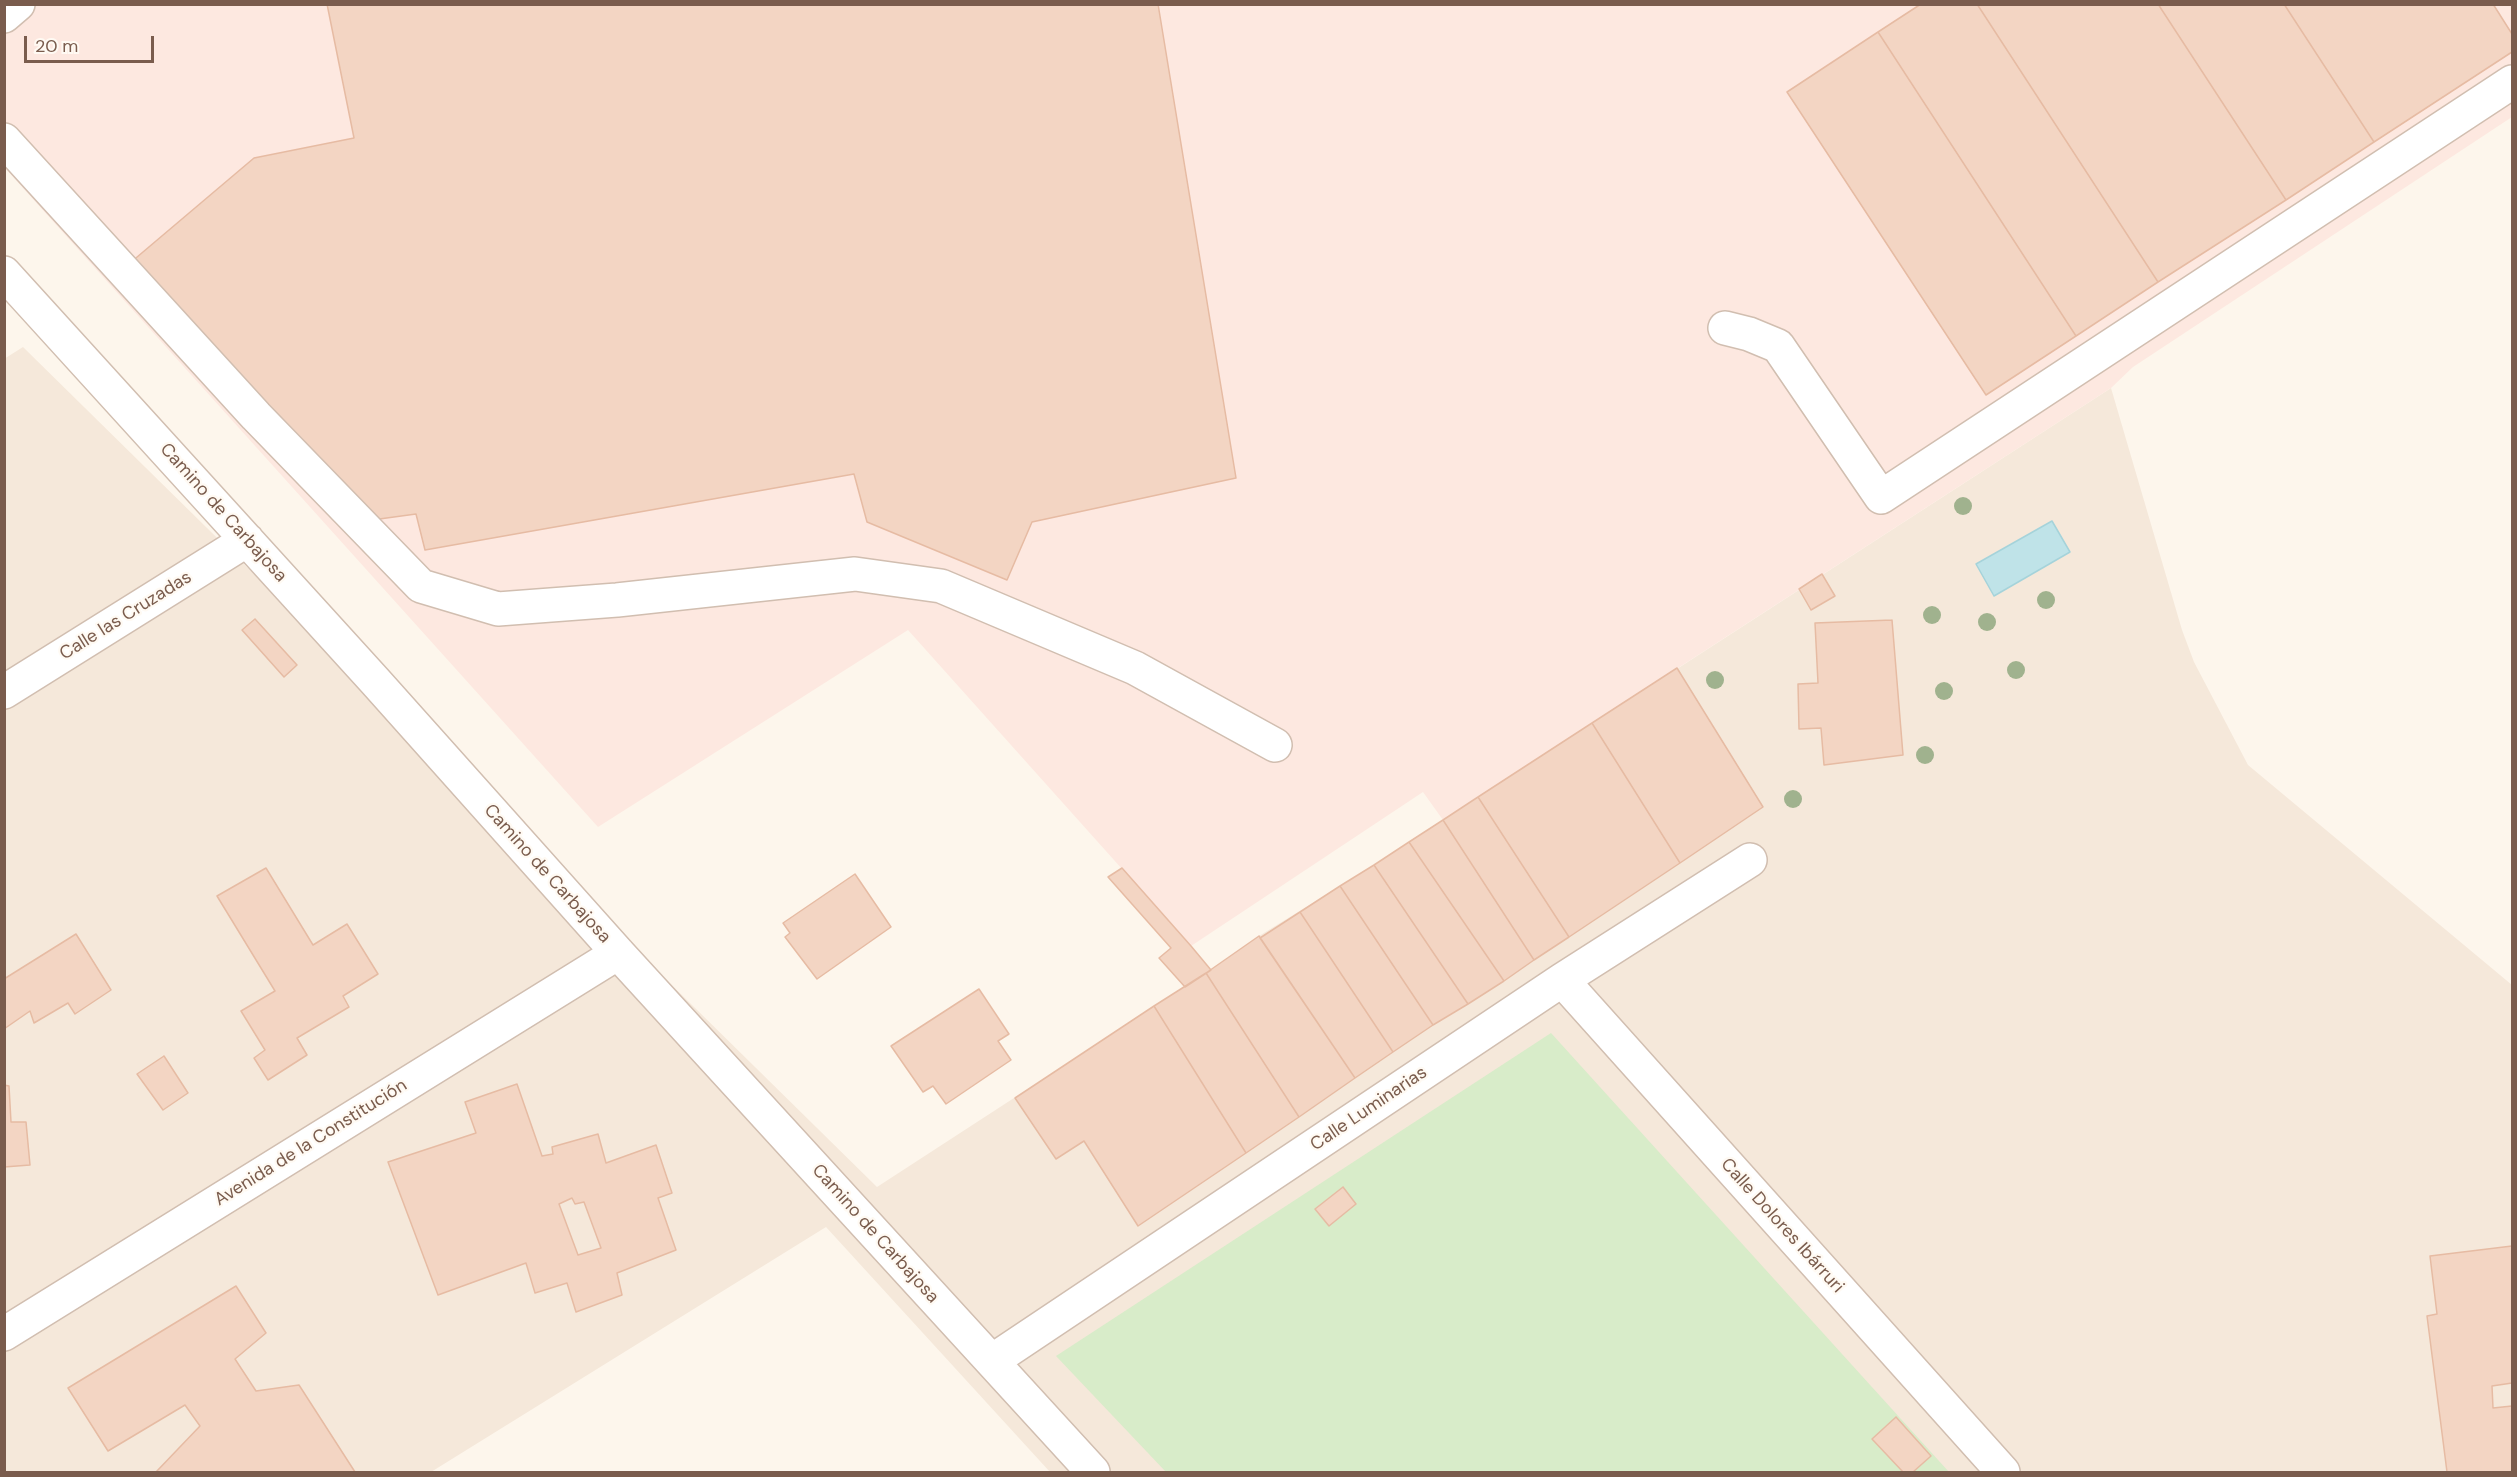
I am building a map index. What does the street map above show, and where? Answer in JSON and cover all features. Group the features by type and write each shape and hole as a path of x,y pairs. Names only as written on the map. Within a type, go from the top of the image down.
{"street":[{"path":"4,16 18,4"},
{"path":"1725,328 1749,334 1778,346 1881,497 2512,82"},
{"path":"4,140 256,416 421,586 498,609 617,600 855,574 940,586 1135,668 1275,745"},
{"name":"Camino de Carbajosa","path":"4,273 618,953 1094,1473"},
{"name":"Calle las Cruzadas","path":"4,692 247,540"},
{"name":"Calle Luminarias","path":"992,1361 1562,980 1750,860"},
{"name":"Avenida de la Constitución","path":"4,1334 618,953"},
{"name":"Calle Dolores Ibárruri","path":"1562,980 2003,1473"}],"shaded area":[{"path":"2512,4 2512,117 2133,367 2111,388 1443,820 1423,792 1191,946 908,630 598,827 5,168 4,5"},
{"path":"23,347 877,1187 1211,970 1259,936 1374,865 2111,388 2182,630 2194,662 2248,765 2512,985 2512,1472 1050,1472 826,1227 431,1472 5,1472 4,359"}],"green space":[{"path":"1551,1033 1949,1472 1166,1472 1056,1356"}],"water":[{"path":"2052,521 2070,552 1994,596 1976,564"}],"building":[{"path":"327,4 1158,4 1236,478 1032,522 1007,580 867,522 854,474 425,550 416,514 372,520 130,263 254,158 354,138"},
{"path":"1921,4 1977,4 2158,282 2076,336 1878,32"},
{"path":"1977,4 2158,4 2286,200 2158,282"},
{"path":"2158,4 2284,4 2374,142 2286,200"},
{"path":"2284,4 2493,4 2512,34 2512,52 2374,142"},
{"path":"1878,32 2076,336 1986,395 1787,92"},
{"path":"1822,574 1835,596 1811,610 1799,589"},
{"path":"255,619 297,665 284,677 242,630"},
{"path":"1892,620 1903,755 1824,765 1821,728 1799,729 1798,684 1818,683 1815,623"},
{"path":"1677,668 1763,807 1680,863 1592,723"},
{"path":"1592,723 1680,863 1569,937 1478,797"},
{"path":"1478,797 1569,937 1534,960 1443,820"},
{"path":"1443,820 1534,960 1504,981 1409,842"},
{"path":"1409,842 1504,981 1468,1004 1374,865"},
{"path":"1374,865 1468,1004 1433,1025 1340,886"},
{"path":"266,868 313,945 347,924 378,974 343,996 349,1007 297,1038 307,1055 268,1080 254,1058 265,1050 241,1011 275,991 217,896"},
{"path":"1122,868 1211,970 1185,987 1159,958 1171,948 1108,877"},
{"path":"855,874 891,927 817,979 785,937 790,933 783,923"},
{"path":"1340,886 1433,1025 1393,1052 1300,912"},
{"path":"1300,912 1393,1052 1355,1078 1260,938"},
{"path":"76,934 111,990 75,1014 68,1003 34,1023 30,1011 4,1029 4,979"},
{"path":"1259,936 1355,1078 1299,1117 1206,973"},
{"path":"1206,973 1299,1117 1246,1153 1154,1006"},
{"path":"979,989 1009,1034 998,1041 1011,1060 946,1104 933,1086 923,1092 891,1046"},
{"path":"1154,1006 1246,1153 1138,1226 1084,1141 1056,1159 1015,1098"},
{"path":"164,1056 188,1093 163,1110 137,1074"},
{"path":"517,1084 542,1156 553,1154 552,1147 598,1134 606,1163 656,1145 672,1193 658,1198 676,1250 617,1273 622,1295 576,1312 567,1283 535,1293 526,1263 438,1295 388,1162 476,1133 465,1102","holes":["572,1198 575,1204 584,1202 601,1248 578,1255 559,1204"]},
{"path":"4,1085 9,1086 11,1122 26,1122 30,1165 4,1167"},
{"path":"1343,1187 1356,1204 1329,1226 1315,1209"},
{"path":"2512,1246 2512,1383 2492,1386 2493,1408 2512,1406 2512,1472 2447,1472 2427,1316 2437,1314 2430,1256"},
{"path":"236,1286 266,1333 235,1359 256,1391 299,1385 355,1472 156,1472 200,1426 185,1405 108,1451 68,1388"},
{"path":"1896,1417 1931,1456 1913,1472 1903,1472 1872,1439"}]}
